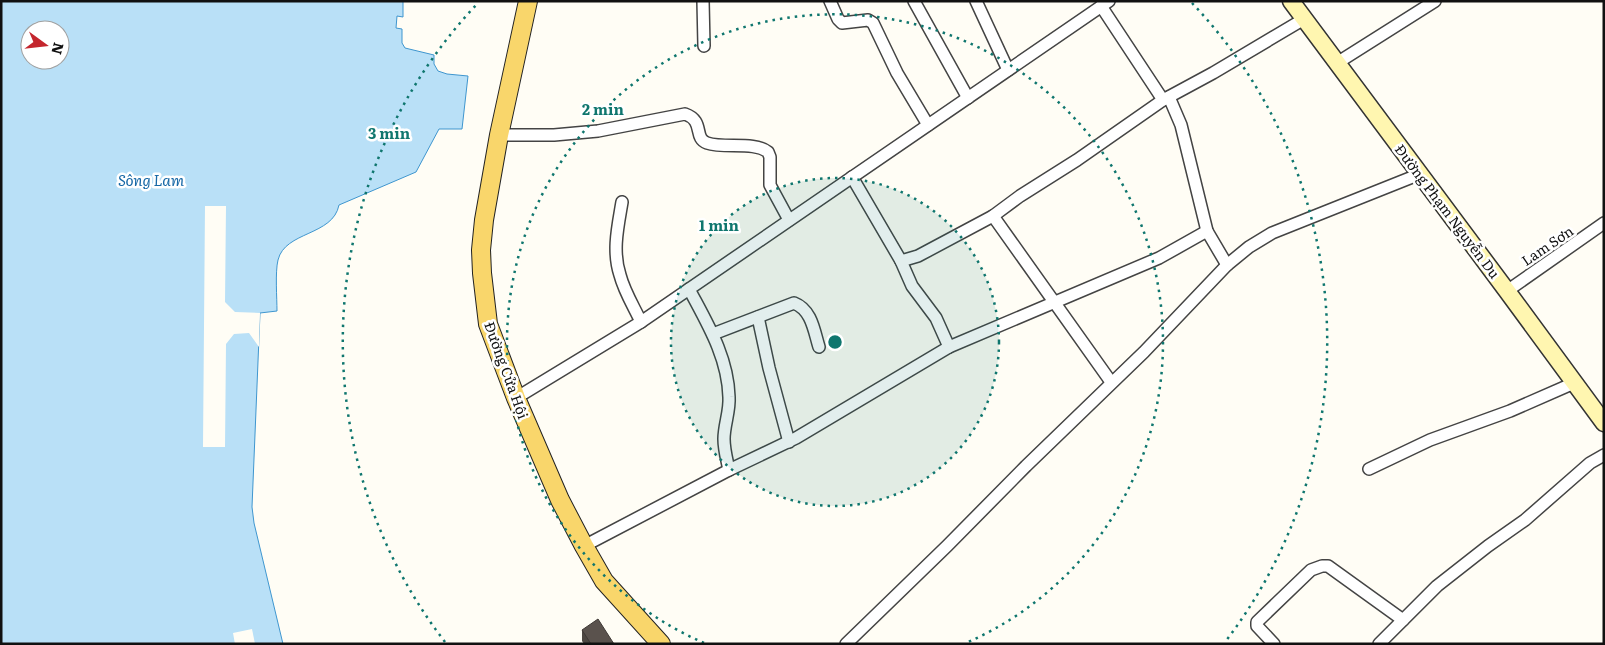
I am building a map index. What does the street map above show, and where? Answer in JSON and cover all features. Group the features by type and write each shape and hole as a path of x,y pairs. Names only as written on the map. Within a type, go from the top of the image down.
{"main road":[{"name":"Đường Cửa Hội","path":"528,1 500,130 484,220 482,273 488,324 516,398 560,500 584,546 604,581 662,644"},
{"name":"Đường Phạm Nguyễn Du","path":"1291,1 1508,290 1604,423"}],"street":[{"path":"703,1 704,46"},
{"path":"830,1 838,19 842,23 868,20 873,23 897,73 928,125"},
{"path":"914,1 968,98"},
{"path":"976,1 1008,70"},
{"path":"1337,63 1435,1"},
{"path":"516,398 641,322 1105,4 1181,125 1207,232 1227,265"},
{"path":"901,262 918,256 993,216 1166,99 1304,18"},
{"path":"500,130 554,134 598,131 685,114 694,118 697,122 700,137 708,144 759,148 768,152 770,157 770,186 790,220"},
{"path":"846,644 1111,382 1144,352 1227,265 1249,247 1272,233 1420,174"},
{"path":"852,177 901,262 912,286 936,318 949,347"},
{"path":"622,202 617,237 617,261 620,276 641,322"},
{"path":"993,216 1111,382"},
{"name":"Lam Sơn","path":"1508,290 1604,223"},
{"path":"584,546 729,470 789,442 949,347 1159,258 1207,232"},
{"path":"688,289 720,351 728,376 729,399 724,438 729,470"},
{"path":"712,334 794,303 802,306 808,313 820,348"},
{"path":"758,317 789,442"},
{"path":"1369,469 1430,440 1510,411 1574,383"},
{"path":"1380,643 1437,586 1525,520 1590,463 1604,455"},
{"path":"1274,644 1257,626 1257,622 1311,570 1322,566 1328,566 1403,620"}],"water":[{"name":"Sông Lam","path":"1,1 403,1 403,17 397,16 396,28 402,29 402,43 405,48 434,55 434,64 438,71 468,76 462,129 439,129 416,172 339,205 335,215 328,223 299,238 282,251 277,265 277,311 260,313 252,507 254,523 283,644 1,644"}],"pier":[{"path":"205,206 226,206 225,302 235,312 260,313 259,347 249,333 234,334 226,344 225,447 203,447"},
{"path":"252,629 255,644 235,644 233,633"}],"building":[{"path":"598,619 614,644 591,644 582,630"}]}
